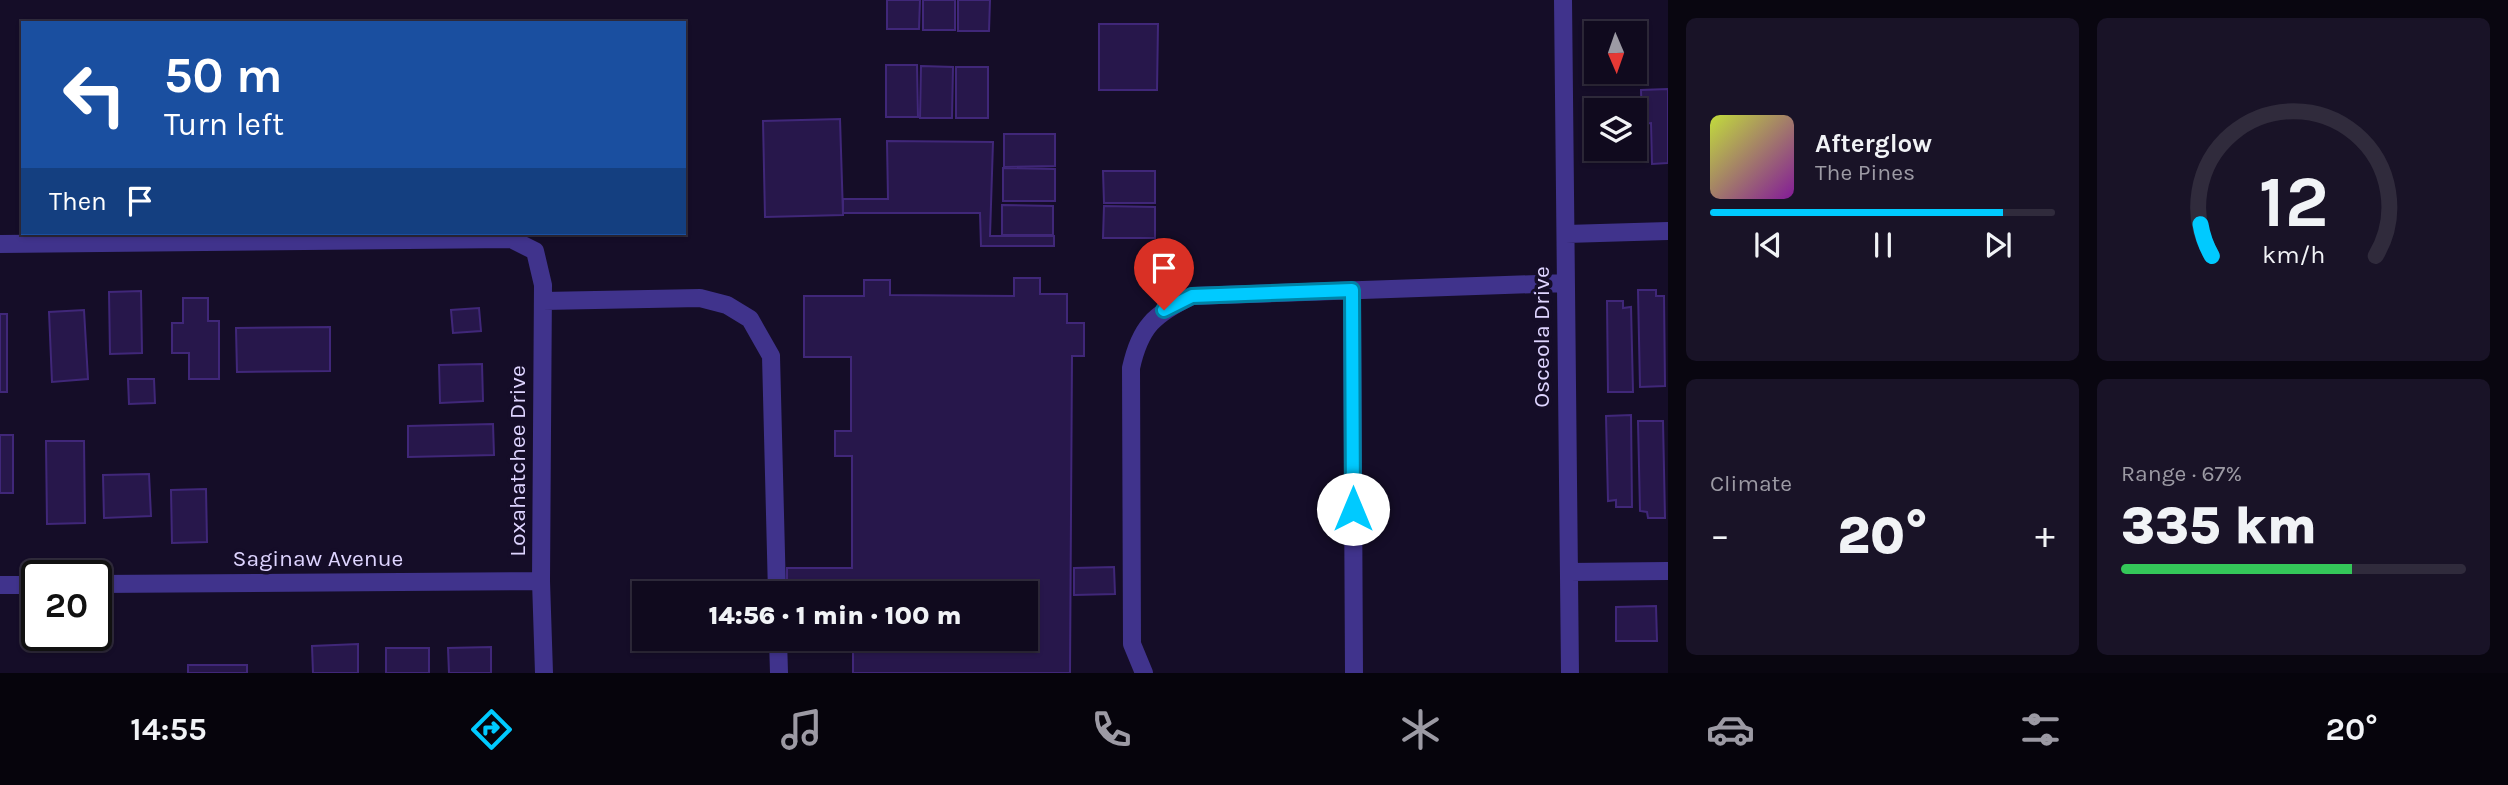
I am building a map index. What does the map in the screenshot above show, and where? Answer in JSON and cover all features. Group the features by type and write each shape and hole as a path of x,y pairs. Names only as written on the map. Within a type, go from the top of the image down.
{"street":[{"name":"Osceola Drive","path":"1563,0 1570,673"},
{"path":"1566,234 1668,231"},
{"name":"Loxahatchee Drive","path":"0,244 511,239 535,251 543,285 541,581 544,673"},
{"path":"1144,673 1132,644 1131,368 1136,346 1148,325 1164,310 1192,296 1565,283"},
{"path":"1352,290 1354,673"},
{"path":"543,301 700,299 727,305 750,320 771,356 777,581"},
{"path":"1569,572 1668,571"},
{"name":"Saginaw Avenue","path":"112,584 541,581"},
{"path":"0,585 21,584"},
{"path":"778,651 779,673"}],"building":[{"path":"887,0 920,0 919,29 887,29"},
{"path":"923,0 955,0 955,30 923,30"},
{"path":"958,0 990,0 989,31 958,31"},
{"path":"1099,24 1158,24 1157,90 1099,90"},
{"path":"886,65 917,65 918,117 886,117"},
{"path":"921,66 953,67 952,118 920,118"},
{"path":"956,67 988,67 988,118 956,118"},
{"path":"1668,89 1668,163 1652,164 1651,123 1647,123 1647,98 1641,98 1641,90"},
{"path":"840,119 843,215 765,217 763,121"},
{"path":"1004,134 1055,134 1055,166 1004,167"},
{"path":"887,141 993,142 990,236 1054,236 1054,246 981,246 980,213 843,213 843,199 888,199"},
{"path":"1003,168 1055,169 1055,201 1003,201"},
{"path":"1103,171 1155,171 1155,203 1104,203"},
{"path":"1002,205 1053,206 1053,235 1002,235"},
{"path":"1104,206 1155,207 1155,238 1103,238"},
{"path":"1014,278 1040,278 1040,294 1067,294 1067,323 1084,323 1084,356 1072,356 1070,673 853,673 853,651 1038,651 1038,581 787,581 787,568 852,568 852,456 835,456 835,431 851,431 851,357 804,357 804,296 864,296 864,280 890,280 890,295 1014,296"},
{"path":"1638,290 1656,290 1656,296 1664,296 1665,386 1640,387"},
{"path":"141,291 142,353 110,354 109,292"},
{"path":"183,298 208,298 208,321 219,321 219,379 189,379 189,353 172,353 172,323 183,323"},
{"path":"1607,301 1623,301 1623,308 1631,307 1633,392 1608,392"},
{"path":"479,308 481,331 453,333 451,310"},
{"path":"84,310 88,379 52,382 49,312"},
{"path":"0,314 7,314 7,392 0,392"},
{"path":"330,327 330,371 237,372 236,328"},
{"path":"482,364 483,401 440,403 439,365"},
{"path":"128,379 154,379 155,403 129,404"},
{"path":"1631,415 1632,507 1616,507 1616,500 1608,501 1606,416"},
{"path":"1638,421 1663,421 1665,518 1648,518 1647,512 1640,511"},
{"path":"493,424 494,455 408,457 408,426"},
{"path":"0,435 13,435 13,493 0,493"},
{"path":"46,441 84,441 85,523 47,524"},
{"path":"149,474 151,516 104,518 103,475"},
{"path":"206,489 207,542 172,543 171,490"},
{"path":"1114,567 1115,594 1074,595 1074,568"},
{"path":"1656,606 1657,641 1616,641 1616,607"},
{"path":"358,644 358,673 313,673 312,646"},
{"path":"491,647 491,673 449,673 448,648"},
{"path":"386,648 429,648 429,673 386,673"},
{"path":"188,665 247,665 247,673 188,673"}],"route":[{"path":"1164,310 1192,296 1352,290 1353,509"}]}
